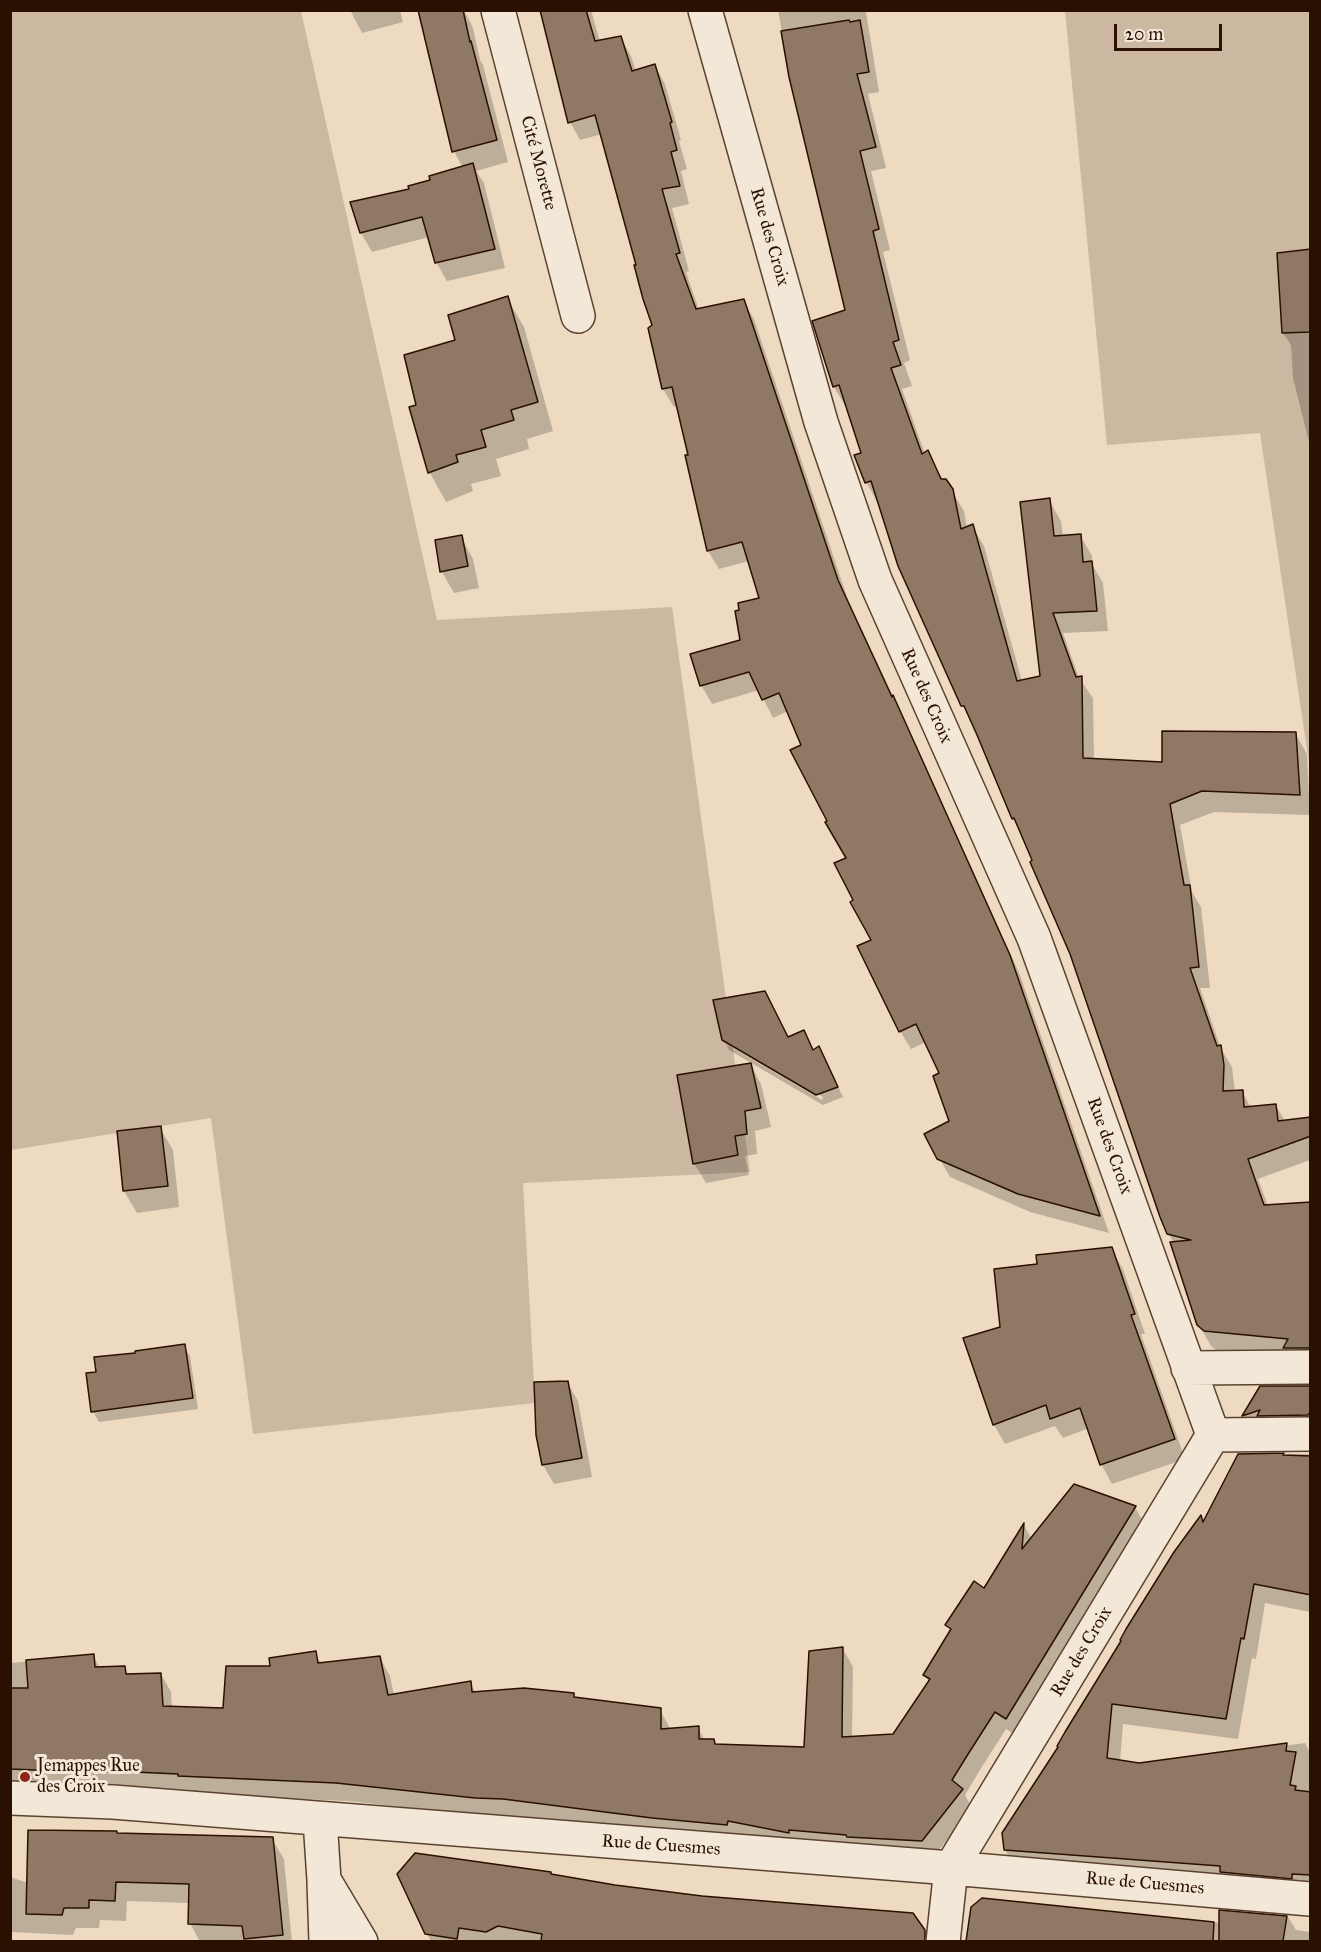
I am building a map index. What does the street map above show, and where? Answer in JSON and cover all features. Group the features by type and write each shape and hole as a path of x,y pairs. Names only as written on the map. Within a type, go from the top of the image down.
{"street":[{"name":"Cité Morette","path":"498,10 578,316"},
{"name":"Rue des Croix","path":"705,10 821,422 874,580 1034,938 1213,1435 951,1868"},
{"path":"1188,1368 1311,1367"},
{"path":"1213,1435 1311,1434"},
{"name":"Rue de Cuesmes","path":"10,1798 113,1802 951,1868 1311,1899"},
{"path":"320,1820 326,1941"},
{"path":"943,1941 951,1868"},
{"path":"324,1880 361,1941"}],"shaded area":[{"path":"11,11 301,11 437,620 672,607 750,1172 523,1183 535,1403 253,1434 211,1118 11,1150"},
{"path":"1065,11 1310,11 1310,770 1260,433 1107,445"}],"building":[{"path":"418,10 463,10 497,140 452,152"},
{"path":"540,10 586,10 595,41 621,36 632,71 655,64 672,122 670,123 677,150 671,152 680,186 662,189 680,253 676,254 696,309 744,299 838,580 892,697 893,695 1010,955 1100,1216 1018,1194 937,1159 924,1134 949,1121 933,1076 939,1073 916,1024 899,1032 857,946 871,940 850,902 853,900 834,863 846,858 825,822 827,821 790,750 801,745 779,693 762,700 749,672 700,686 690,654 740,640 735,611 739,610 738,603 759,598 742,542 707,551 672,387 662,389 648,328 652,325 643,299 634,265 636,265 595,115 568,123"},
{"path":"849,20 850,22 860,20 869,72 857,74 876,147 860,151 879,229 873,231 899,340 893,342 901,365 891,368 922,454 928,450 941,479 946,479 953,489 961,529 973,524 1017,681 1040,676 1020,502 1050,498 1054,536 1081,534 1083,562 1092,561 1097,611 1053,613 1076,677 1082,676 1083,758 1162,762 1162,731 1296,732 1300,795 1202,791 1170,804 1184,885 1190,885 1199,967 1190,968 1217,1046 1221,1045 1224,1065 1223,1091 1243,1090 1244,1107 1276,1104 1278,1121 1311,1117 1311,1136 1248,1159 1264,1205 1311,1202 1311,1348 1283,1348 1288,1339 1204,1331 1197,1325 1170,1242 1191,1240 1167,1234 1070,954 1030,862 1032,860 1014,818 1012,819 964,706 961,706 898,566 871,481 865,483 854,455 861,453 839,385 833,387 812,321 845,310 789,77 781,31"},
{"path":"473,163 495,249 435,263 422,217 360,233 350,202 409,189 408,186 430,180 429,176"},
{"path":"1311,249 1311,332 1282,333 1277,253"},
{"path":"508,296 538,402 511,410 514,420 481,430 486,447 456,455 458,462 428,473 409,407 416,405 404,355 455,340 448,315"},
{"path":"462,535 468,566 440,572 435,540"},
{"path":"765,991 788,1037 804,1030 813,1050 819,1046 838,1087 816,1095 722,1040 713,1000"},
{"path":"751,1063 761,1108 745,1111 747,1134 735,1136 738,1155 693,1164 677,1075"},
{"path":"161,1126 168,1186 123,1191 117,1131"},
{"path":"1112,1247 1135,1314 1131,1315 1175,1439 1100,1465 1080,1408 1050,1419 1046,1405 993,1425 963,1338 1000,1327 994,1269 1037,1264 1036,1255"},
{"path":"185,1344 193,1398 91,1412 86,1373 96,1372 94,1357 135,1353 135,1351"},
{"path":"568,1381 582,1458 542,1465 536,1435 534,1382"},
{"path":"1260,1386 1311,1386 1311,1411 1308,1415 1257,1416 1260,1410 1242,1416"},
{"path":"1284,1453 1283,1455 1311,1456 1311,1595 1254,1584 1226,1719 1112,1704 1107,1758 1139,1763 1287,1743 1286,1751 1296,1752 1290,1785 1296,1786 1295,1790 1311,1792 1311,1875 1292,1874 1292,1879 1220,1872 1220,1866 1004,1850 1002,1833 1058,1747 1126,1629 1174,1552 1201,1515 1203,1522 1238,1454"},
{"path":"1074,1484 1136,1506 1006,1719 995,1712 970,1751 952,1780 963,1789 922,1841 847,1837 846,1835 789,1830 789,1833 728,1821 727,1825 652,1818 503,1799 336,1783 134,1772 10,1769 10,1688 28,1688 26,1660 94,1654 95,1667 125,1666 126,1674 161,1673 163,1706 223,1708 226,1666 270,1666 269,1658 316,1651 318,1663 380,1656 388,1695 471,1681 472,1692 524,1688 574,1693 574,1697 661,1708 661,1729 699,1726 699,1739 714,1739 715,1744 804,1747 809,1651 843,1647 842,1737 893,1734 930,1679 923,1675 951,1629 945,1625 974,1581 984,1588 1024,1523 1022,1549"},
{"path":"28,1830 273,1837 283,1935 244,1939 242,1926 188,1924 189,1884 116,1882 115,1901 89,1900 89,1908 64,1908 62,1915 26,1914"},
{"path":"415,1853 551,1872 551,1874 615,1885 702,1896 913,1913 925,1930 925,1941 541,1941 542,1934 498,1926 486,1932 459,1928 457,1939 425,1934 397,1874"},
{"path":"982,1898 1214,1922 1213,1941 966,1941 971,1907"},
{"path":"1219,1910 1287,1916 1283,1941 1219,1941"}],"place":[{"name":"Jemappes Rue des Croix","path":"25,1777"}]}
